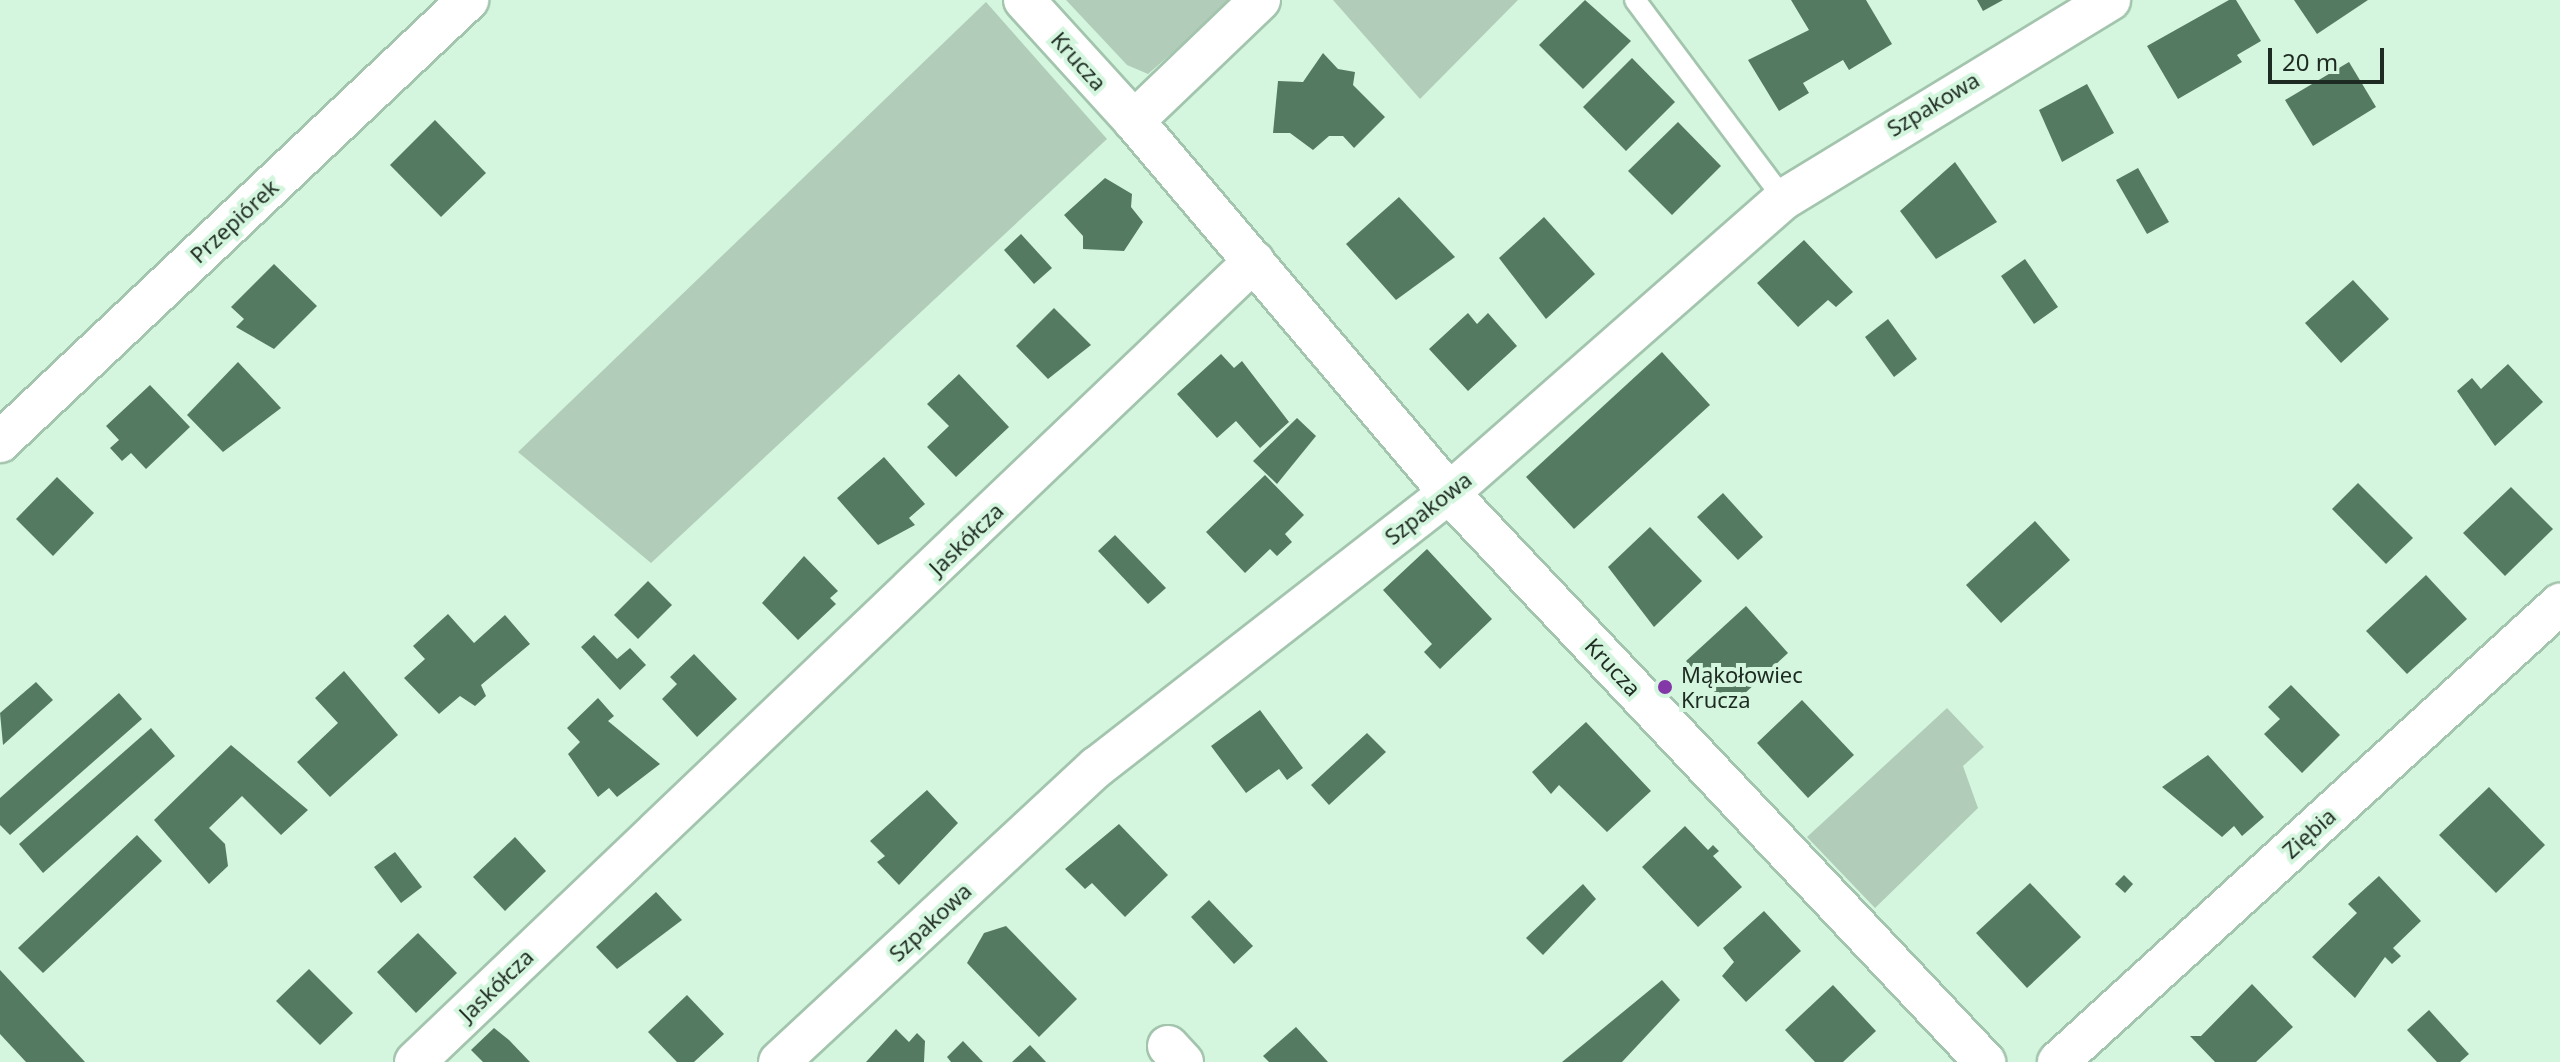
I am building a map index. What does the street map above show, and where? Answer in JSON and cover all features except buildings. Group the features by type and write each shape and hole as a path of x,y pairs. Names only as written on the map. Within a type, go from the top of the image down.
{"street":[{"name":"Przepiórek","path":"0,442 468,0"},
{"name":"Krucza","path":"1024,0 1134,121"},
{"path":"1254,261 1134,121 1260,0"},
{"name":"Szpakowa","path":"779,1062 1097,767 1449,493 1784,199 2110,0"},
{"name":"Krucza","path":"1254,261 1449,493 1985,1062"},
{"name":"Jaskółcza","path":"415,1062 1254,261"},
{"name":"Ziębia","path":"2074,1057 2560,604"}],"lane":[{"path":"1635,0 1784,199"}],"green space":[{"path":"1066,0 1233,0 1148,74 1127,65"},
{"path":"1333,0 1518,0 1420,99"},
{"path":"986,2 1107,139 651,563 518,452"},
{"path":"1947,708 1984,747 1963,766 1978,808 1875,908 1807,837"}],"place":[{"name":"Mąkołowiec Krucza","path":"1665,687"}]}
